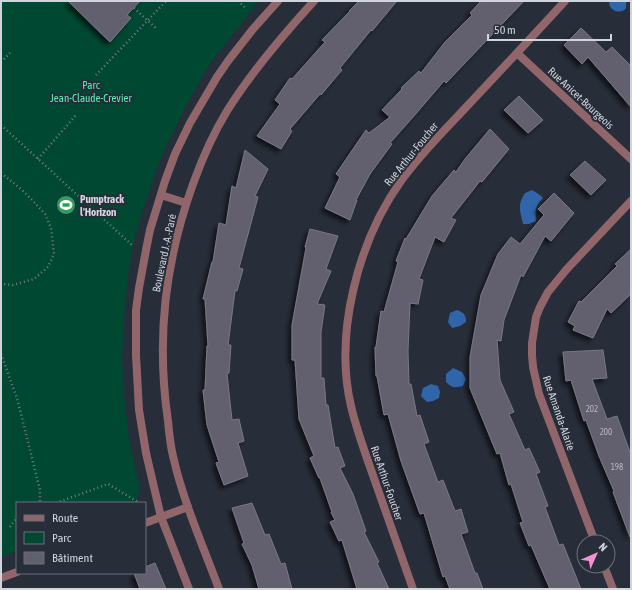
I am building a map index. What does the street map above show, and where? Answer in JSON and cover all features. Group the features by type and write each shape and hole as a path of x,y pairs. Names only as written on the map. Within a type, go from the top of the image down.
{"street":[{"name":"Boulevard J.-A.-Paré","path":"189,589 161,517 148,467 140,417 137,383 136,310 139,288 150,230 165,181 175,154 190,123 228,61 245,38 278,1"},
{"name":"Boulevard J.-A.-Paré","path":"219,589 188,506 172,454 164,396 163,360 163,321 168,278 186,203 210,143 226,112 260,63 314,1"},
{"name":"Rue Arthur-Foucher","path":"413,589 370,468 348,392 346,331 348,313 357,276 369,239 390,197 401,181 424,153 565,1"},
{"name":"Rue Anicet-Bourgeois","path":"517,54 631,159"},
{"path":"161,195 186,203"},
{"name":"Rue Amanda-Alarie","path":"592,534 539,394 533,367 532,343 536,317 548,292 566,270 631,201"},
{"path":"146,523 188,506"},
{"path":"1,578 16,572"},
{"path":"607,574 613,589"}],"path":[{"path":"96,75 166,1"},
{"path":"238,1 247,9"},
{"path":"134,8 157,29"},
{"path":"1,62 10,53"},
{"path":"38,159 76,115"},
{"path":"1,125 133,246"},
{"path":"1,173 21,189 45,214 51,228 54,254 48,267 34,278 13,285 1,284"},
{"path":"1,354 17,398 40,490 40,502"},
{"path":"59,502 108,484 138,502"},
{"path":"10,527 16,519"}],"green space":[{"name":"Parc Jean-Claude-Crevier","path":"1,1 259,1 209,65 185,108 161,158 141,216 133,246 125,308 122,357 129,439 140,488 136,502 16,502 16,551 1,557"}],"water":[{"path":"610,1 627,1 626,8 618,12 615,11 609,4"},
{"path":"532,190 543,198 536,209 536,221 529,224 523,224 520,211 521,201 525,193"},
{"path":"457,310 464,314 466,317 466,322 460,326 452,328 448,322 450,313"},
{"path":"453,368 462,372 466,379 463,386 453,387 446,382 446,374"},
{"path":"431,384 438,386 440,392 439,398 427,402 421,396 423,388"}],"building":[{"path":"68,1 140,1 127,15 131,18 110,42"},
{"path":"359,1 397,1 340,68 342,70 290,129 292,131 281,149 257,136 280,104 275,100 290,78 292,79 325,42 322,40"},
{"path":"481,1 524,1 446,83 444,81 390,143 392,144 370,174 356,200 350,220 325,208 340,177 336,174 366,130 369,133 390,117 382,110 402,89 401,88 419,71 421,73 445,42 472,15 470,13"},
{"path":"581,28 606,52 612,47 631,66 631,107 588,57 582,64 564,45"},
{"path":"519,96 543,120 528,133 504,110"},
{"path":"490,129 509,149 482,182 480,181 451,218 456,220 444,242 435,237 419,279 423,280 418,304 410,303 408,351 409,384 411,384 417,416 420,415 429,442 424,444 438,482 443,480 455,511 461,509 468,532 461,534 475,573 477,573 483,589 450,589 445,576 443,577 424,513 420,514 401,461 388,414 384,415 376,376 375,347 381,311 384,312 398,262 396,261 405,238 406,239 432,196 454,170 456,172"},
{"path":"245,150 268,169 255,196 258,197 239,268 243,269 237,291 235,291 228,345 231,345 229,373 227,374 232,420 239,419 244,441 238,443 248,476 224,485 216,463 219,462 207,425 203,390 205,390 208,346 205,299 203,299 213,262 219,223 226,225 232,186 236,188"},
{"path":"585,161 606,180 591,195 570,175"},
{"path":"554,193 574,213 551,241 545,236 523,277 521,275 504,320 501,341 497,340 500,380 514,412 509,414 525,450 529,448 540,472 536,474 548,506 545,507 559,545 563,544 581,589 550,589 531,545 529,546 520,523 523,522 511,484 509,485 500,453 497,454 470,388 470,357 481,295 498,254 511,237 520,244 544,215 538,209"},
{"path":"310,229 338,236 326,269 331,271 317,304 325,305 321,332 321,378 324,378 326,405 328,405 335,448 338,447 345,466 340,468 353,494 366,531 364,532 379,562 377,563 389,589 357,589 342,540 339,541 330,522 335,520 320,478 310,458 314,456 299,419 295,360 292,360 292,325 305,247"},
{"path":"631,249 631,294 611,313 607,309 593,338 573,330 575,326 568,322 579,301 581,302 617,266 615,264"},
{"path":"603,350 607,378 592,379 607,419 617,416 631,455 630,537 613,492 614,491 586,420 584,421 571,380 566,381 563,352"},
{"path":"252,503 265,535 269,534 281,564 285,563 292,589 259,589 252,565 242,544 244,543 232,508"},
{"path":"155,563 166,589 140,589 134,574 146,574 146,567"}],"place":[{"name":"Pumptrack l'Horizon","path":"66,205"}]}
